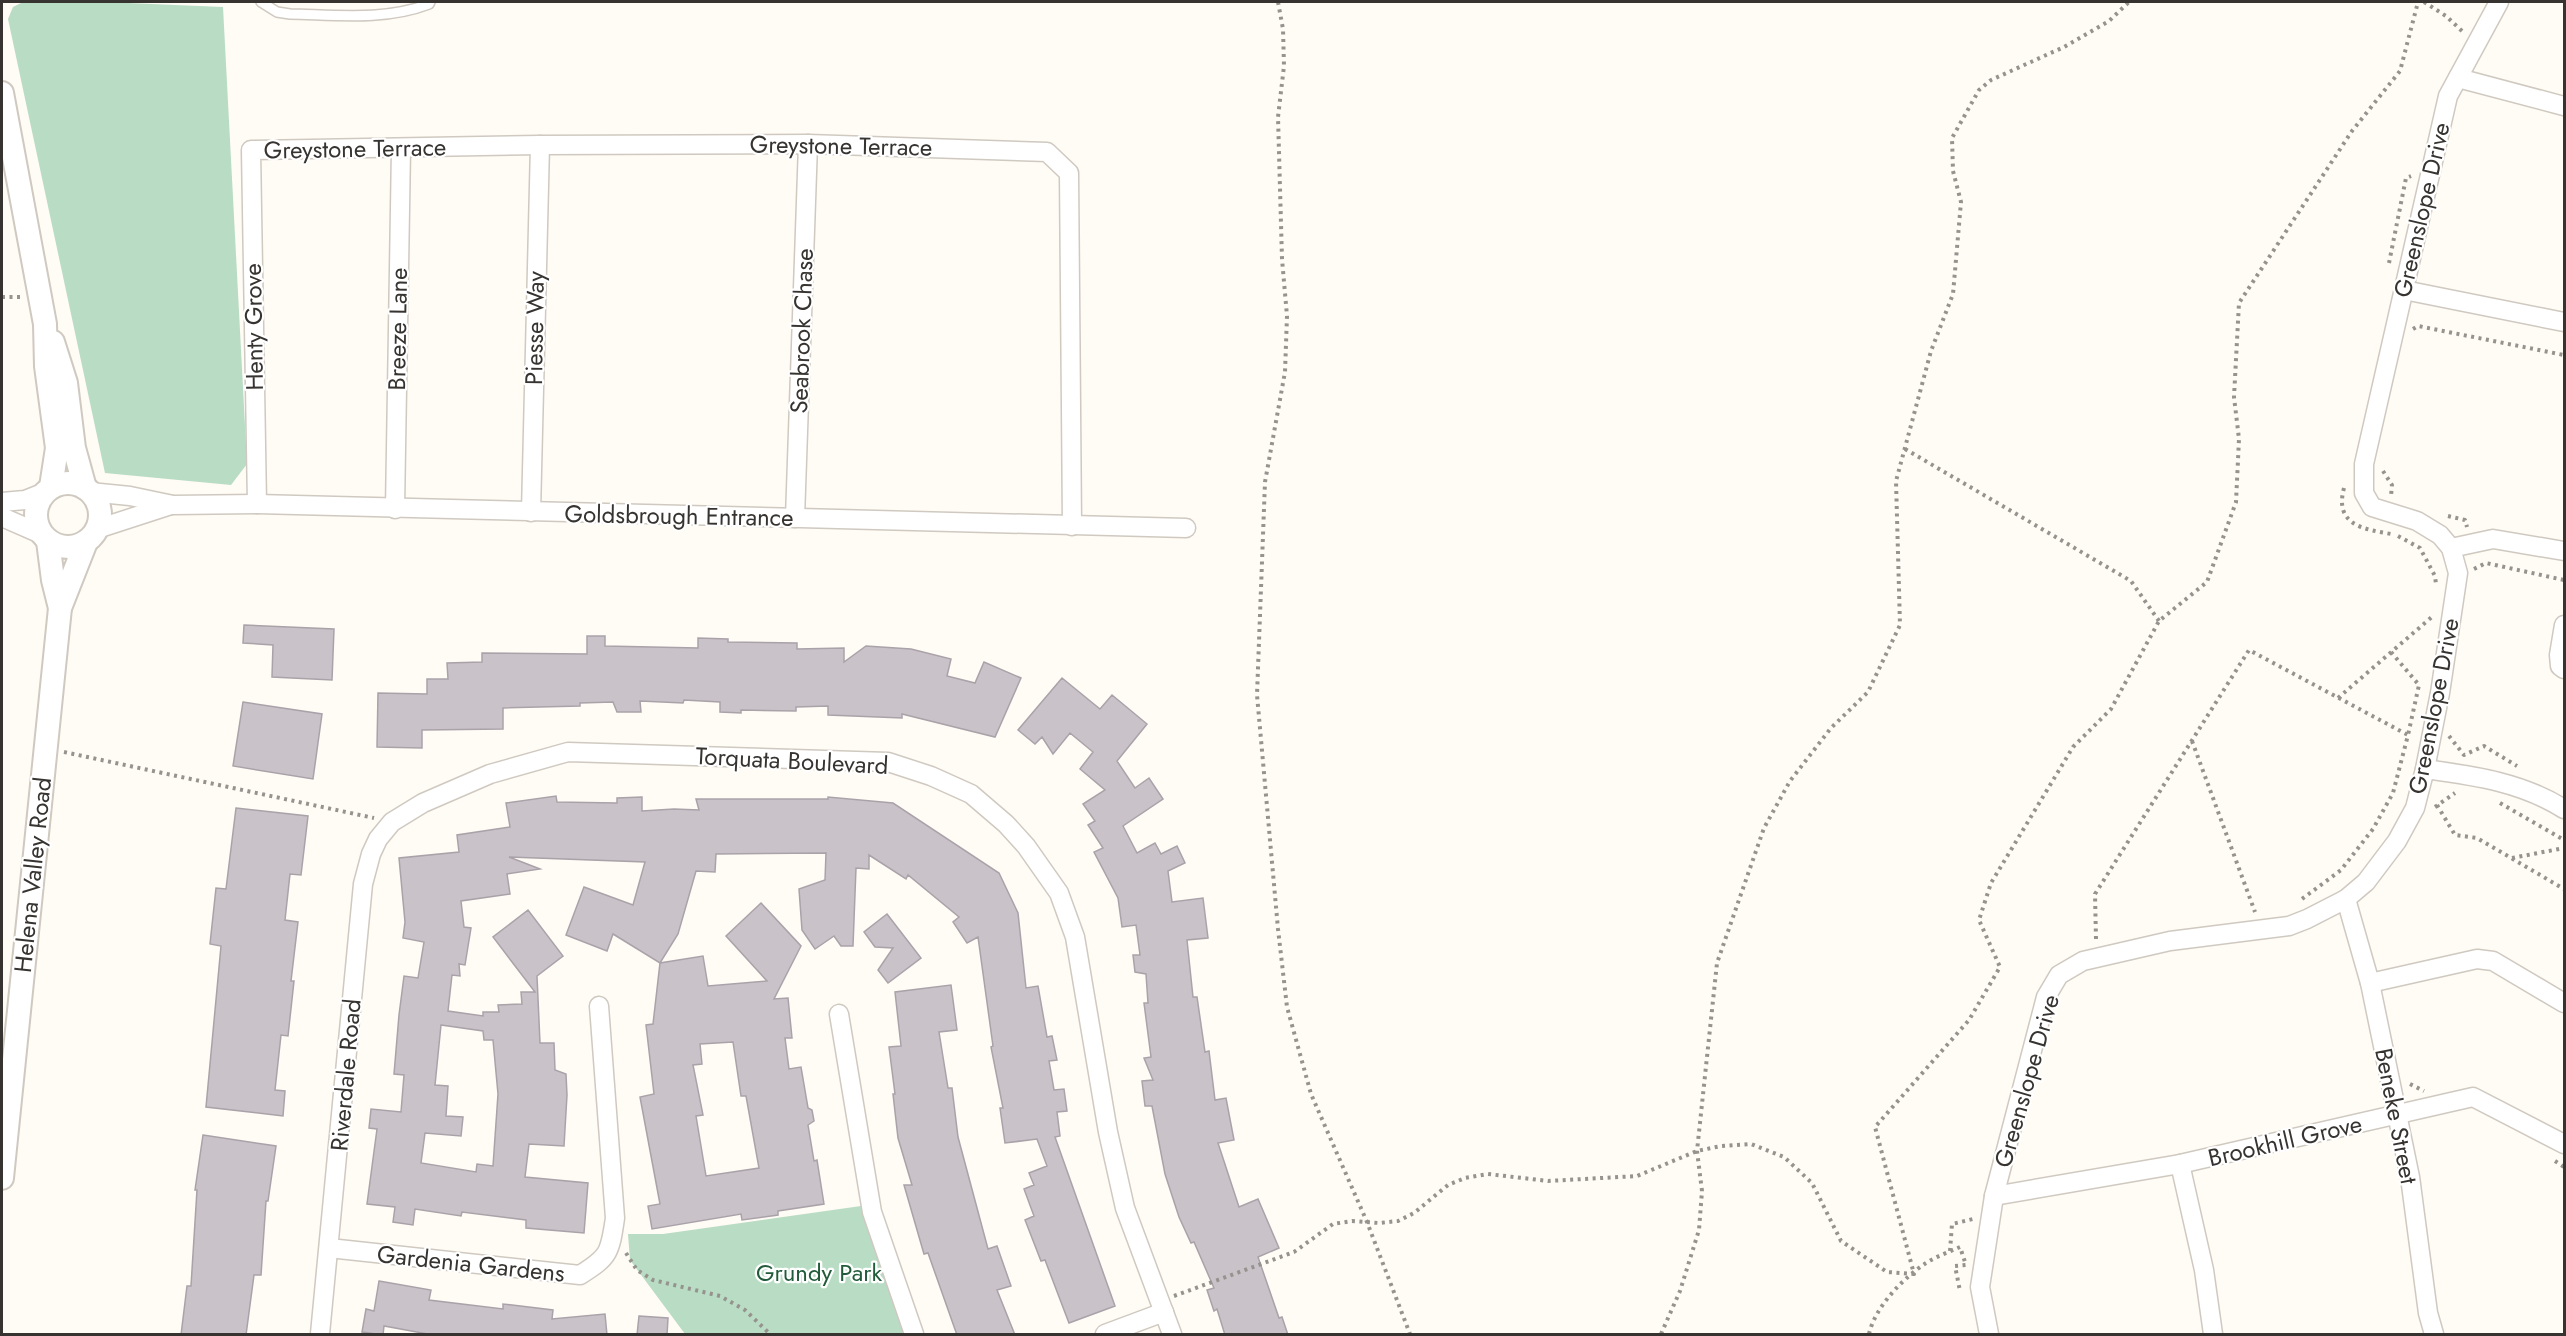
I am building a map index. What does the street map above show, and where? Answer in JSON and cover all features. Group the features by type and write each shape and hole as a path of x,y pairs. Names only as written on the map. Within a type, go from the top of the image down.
{"street":[{"name":"Greenslope Drive","path":"1989,1335 1980,1287 1994,1196 2046,997 2059,975 2083,961 2170,941 2289,926 2346,899 2366,882 2397,841 2415,808 2440,693 2458,573 2451,548 2440,535 2417,520 2372,507 2364,493 2364,464 2448,96 2499,2"},
{"path":"2458,78 2565,106"},
{"path":"2,93 45,324 46,366 57,448 48,490 39,500 35,517 44,537"},
{"name":"Greystone Terrace","path":"251,150 540,145 808,144 1047,152 1069,173 1072,526"},
{"name":"Seabrook Chase","path":"795,518 808,144"},
{"name":"Piesse Way","path":"531,512 540,145"},
{"name":"Breeze Lane","path":"394,509 401,149"},
{"name":"Henty Grove","path":"251,150 257,504"},
{"path":"2404,290 2565,322"},
{"path":"2,517 67,548 92,536 100,509 88,490 74,448 66,383 45,324"},
{"path":"2,502 25,500 68,483 88,490"},
{"name":"Goldsbrough Entrance","path":"88,490 173,505 257,504 1186,528"},
{"name":"Goldsbrough Entrance","path":"92,536 173,505"},
{"name":"Helena Valley Road","path":"2,1178 60,608 92,536"},
{"name":"Helena Valley Road","path":"44,537 60,608"},
{"path":"2451,548 2493,539 2565,550"},
{"path":"2565,625 2559,655 2560,666 2565,669"},
{"name":"Torquata Boulevard","path":"392,822 423,803 490,774 568,752 888,762 931,776 971,794 1006,824 1026,846 1059,894 1075,937 1108,1132 1123,1197 1172,1335"},
{"path":"2425,769 2510,784 2565,809"},
{"name":"Riverdale Road","path":"320,1335 363,884 371,854 378,839 392,822"},
{"name":"Beneke Street","path":"2346,899 2370,983 2410,1177 2428,1313 2434,1335"},
{"path":"2370,983 2477,959 2493,961 2565,1003"},
{"path":"598,1006 615,1218 612,1245"},
{"path":"839,1014 872,1212 914,1335"},
{"name":"Brookhill Grove","path":"1994,1196 2180,1164 2474,1097 2565,1144"},
{"path":"2180,1164 2204,1270 2213,1335"},
{"name":"Gardenia Gardens","path":"329,1248 580,1275 602,1262 612,1245"},
{"path":"1105,1335 1162,1307"}],"lane":[{"path":"261,2 278,12 290,14 382,15 411,11 430,2"}],"path":[{"path":"1278,2 1283,29 1284,66 1278,117 1282,260 1287,316 1285,372 1265,482 1257,695 1287,1008 1311,1094 1366,1222 1410,1335"},
{"path":"1661,1335 1680,1291 1699,1230 1702,1191 1697,1151 1717,963 1764,828 1790,781 1831,728 1868,692 1900,625 1896,481 1931,351 1953,294 1961,202 1953,171 1952,138 1979,90 1992,80 2064,46 2109,21 2129,2"},
{"path":"1914,1274 1875,1127 1969,1020 2000,967 1979,920 1991,884 2073,747 2112,709 2159,621 2207,582 2236,502 2239,438 2234,397 2239,303 2352,131 2400,71 2418,2"},
{"path":"2424,2 2446,16 2476,43"},
{"path":"2411,330 2418,326 2565,354"},
{"path":"1905,449 2131,581 2159,621"},
{"path":"2378,463 2392,484 2390,498"},
{"path":"2442,515 2465,520 2481,566"},
{"path":"2469,572 2486,563 2565,580"},
{"path":"2096,958 2095,894 2249,650 2408,735"},
{"path":"2297,903 2341,870 2373,829 2393,793 2419,686 2391,652"},
{"path":"2446,732 2464,755 2484,746 2524,770"},
{"path":"2192,741 2255,912"},
{"path":"47,748 392,822"},
{"path":"2396,782 2427,791 2455,835 2477,838 2565,890"},
{"path":"2431,814 2437,805 2463,788"},
{"path":"2496,800 2565,840"},
{"path":"2511,858 2565,848"},
{"path":"2244,914 2265,910"},
{"path":"2096,939 2107,937"},
{"path":"2406,1083 2423,1088 2427,1108"},
{"path":"1162,1307 1294,1252 1333,1224 1398,1221 1414,1213 1448,1185 1465,1178 1488,1174 1548,1180 1637,1176 1697,1151 1721,1146 1750,1144 1784,1157 1812,1183 1841,1241 1887,1272 1914,1274"},
{"path":"2554,1161 2565,1167"},
{"path":"612,1245 626,1253 637,1270 653,1280 720,1296 745,1310 770,1335"},
{"path":"1869,1335 1872,1323 1885,1301 1926,1263 1960,1247 1966,1265 1955,1266 1962,1300"}],"green space":[{"path":"23,2 104,2 223,7 247,464 231,485 105,473 8,19 13,7"},
{"name":"Grundy Park","path":"861,1206 904,1334 685,1334 630,1260 628,1234 663,1234"}],"building":[{"path":"244,625 334,629 332,680 272,677 273,645 243,643"},
{"path":"587,636 605,636 605,646 698,648 698,638 728,639 728,642 797,643 797,649 844,648 844,662 866,646 911,649 951,659 947,676 975,683 984,662 1021,678 995,737 902,714 902,718 828,715 828,706 796,707 796,711 720,712 720,702 684,700 683,703 640,701 641,712 617,712 613,702 580,703 580,706 503,708 503,729 422,730 422,748 377,747 378,693 427,694 427,679 448,679 447,663 482,662 482,653 587,654"},
{"path":"1062,678 1100,709 1112,695 1147,724 1117,761 1135,788 1149,778 1163,799 1123,826 1137,853 1155,843 1161,854 1177,846 1185,863 1168,871 1172,902 1203,898 1208,938 1187,940 1193,997 1197,997 1205,1052 1209,1051 1215,1100 1226,1098 1234,1140 1218,1143 1239,1207 1258,1199 1279,1248 1258,1257 1279,1318 1282,1317 1288,1335 1225,1335 1217,1309 1214,1311 1207,1290 1214,1288 1194,1242 1191,1243 1179,1217 1165,1174 1152,1106 1145,1106 1142,1081 1153,1080 1144,1058 1151,1057 1144,1003 1148,1003 1146,974 1135,972 1133,955 1140,955 1136,925 1122,927 1118,898 1094,852 1103,848 1088,825 1095,821 1083,804 1105,790 1080,769 1093,752 1070,733 1053,754 1042,737 1035,744 1018,730"},
{"path":"243,702 322,714 313,779 233,766"},
{"path":"556,796 557,802 617,803 617,798 642,797 642,811 699,810 696,799 828,799 828,797 893,803 999,873 1018,913 1026,988 1038,986 1047,1037 1052,1036 1057,1060 1049,1061 1054,1090 1064,1089 1067,1111 1057,1112 1060,1136 1055,1137 1115,1306 1069,1323 1045,1260 1041,1261 1025,1220 1034,1216 1024,1189 1034,1185 1029,1173 1047,1166 1037,1139 1005,1143 1000,1108 1003,1108 991,1047 993,1046 978,937 967,943 953,922 959,917 908,875 906,879 869,855 869,869 856,868 853,946 841,946 834,936 815,949 802,930 799,889 825,880 826,853 716,854 715,872 696,871 678,934 660,963 613,934 607,951 566,935 584,887 633,905 645,862 509,857 540,869 507,874 510,894 461,901 464,927 471,928 465,965 459,964 460,976 452,975 448,1011 483,1016 483,1012 499,1012 498,1005 522,1004 521,992 535,992 493,937 528,910 563,956 537,976 540,1043 554,1043 555,1070 566,1074 567,1095 564,1146 529,1144 525,1177 588,1183 584,1233 526,1228 526,1220 462,1212 461,1216 415,1209 413,1225 393,1222 395,1207 367,1204 377,1129 369,1128 371,1109 401,1112 404,1075 394,1074 404,976 418,978 424,942 403,938 405,922 399,858 459,852 457,835 510,827 506,803","holes":["441,1025 483,1031 484,1040 493,1040 498,1094 493,1166 477,1164 476,1172 421,1163 425,1133 461,1136 463,1117 446,1116 448,1086 435,1085"]},
{"path":"236,808 308,816 301,875 290,874 285,920 298,922 291,981 294,981 288,1036 281,1035 275,1090 285,1091 283,1116 206,1107 221,946 210,944 216,888 226,889"},
{"path":"761,903 801,946 774,999 788,998 792,1038 785,1038 789,1069 801,1067 808,1108 812,1110 814,1121 808,1125 814,1161 817,1160 824,1204 778,1211 778,1215 742,1220 741,1214 652,1229 648,1206 660,1204 640,1097 654,1094 646,1025 653,1024 660,963 703,956 708,986 767,981 726,936","holes":["733,1042 741,1096 746,1096 759,1168 706,1176 696,1116 703,1115 693,1065 702,1064 700,1044"]},
{"path":"887,914 921,958 888,983 878,970 893,948 875,947 864,932"},
{"path":"951,985 957,1030 939,1032 948,1088 952,1088 958,1137 988,1249 997,1246 1011,1286 997,1290 1015,1335 957,1335 928,1253 924,1254 904,1185 912,1185 898,1138 889,1047 901,1046 895,992"},
{"path":"203,1135 276,1146 268,1201 266,1201 261,1275 254,1275 246,1335 181,1335 187,1286 191,1286 197,1190 195,1190"},
{"path":"379,1281 431,1290 429,1300 503,1309 503,1304 553,1310 552,1319 605,1314 607,1335 433,1335 384,1326 383,1335 362,1332 366,1309 374,1311"},
{"path":"639,1316 668,1318 667,1335 637,1335"}]}
